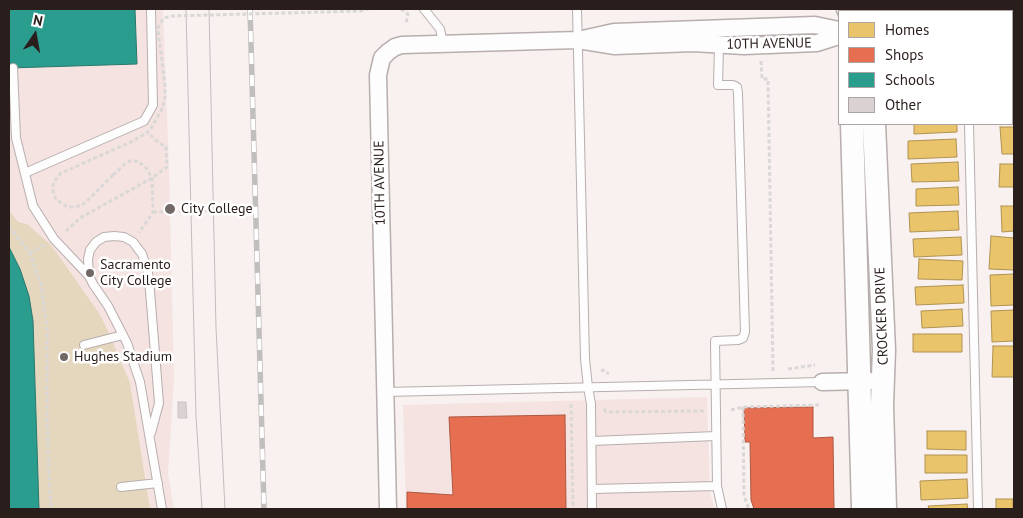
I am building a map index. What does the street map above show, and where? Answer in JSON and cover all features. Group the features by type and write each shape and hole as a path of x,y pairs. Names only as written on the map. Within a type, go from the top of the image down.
{"street":[{"name":"10TH AVENUE","path":"578,40 614,32 805,25 838,30"},
{"name":"10TH AVENUE","path":"388,509 378,75 382,58 395,47 442,43 578,40 615,46 693,43 744,46 817,43 838,36"},
{"name":"CROCKER DRIVE","path":"852,125 863,509"},
{"name":"CROCKER DRIVE","path":"874,125 884,350 885,509"},
{"path":"822,382 883,380"}],"lane":[{"path":"25,173 144,121 153,105 151,9"},
{"path":"424,9 440,29 442,43"},
{"path":"577,9 585,352 591,404 592,509"},
{"path":"719,45 718,84 733,85 737,87 738,93 745,332 743,338 738,340 715,341 717,486 722,509"},
{"path":"13,68 16,138 33,206 54,239 89,276 108,306 127,343 140,382 162,509"},
{"path":"969,125 978,509"},
{"path":"89,276 88,259 90,250 96,242 104,237 124,237 133,242 142,254 148,272 159,403 150,437"},
{"path":"84,346 123,335"},
{"path":"385,392 822,382"},
{"path":"592,441 716,436"},
{"path":"121,487 158,483"},
{"path":"592,489 717,486"}],"path":[{"path":"133,242 153,212 152,178 147,169 138,161 126,162 82,205 68,207 62,204 56,199 53,185 61,173 131,142 148,132 159,116 165,98 165,85 158,30 164,18 172,16 360,11 368,9"},
{"path":"401,9 408,14 406,24"},
{"path":"761,60 762,79 768,79 773,371"},
{"path":"66,231 80,218 152,178 167,167 166,147 154,139 148,132"},
{"path":"153,212 209,211"},
{"path":"9,226 30,253 41,285 47,327 47,412 52,509"},
{"path":"30,253 46,244"},
{"path":"570,404 573,509"},
{"path":"602,404 606,412 704,411"},
{"path":"731,410 743,407 819,405"},
{"path":"743,407 744,496 748,509"}],"shaded area":[{"name":"Sacramento City College","path":"9,9 163,9 174,380 168,474 174,509 9,509"},
{"name":"Hughes Stadium","path":"9,210 18,222 27,224 51,245 99,313 108,331 130,383 150,509 9,509"},
{"path":"707,397 710,493 715,509 406,509 403,405"}],"building: Homes":[{"path":"914,125 957,125 957,132 914,134"},
{"path":"1000,127 1014,127 1014,154 1002,154"},
{"path":"956,139 957,157 908,159 908,141"},
{"path":"958,162 959,181 912,182 911,164"},
{"path":"1000,164 1014,164 1014,187 999,187"},
{"path":"958,187 959,205 916,206 916,189"},
{"path":"1001,206 1014,206 1014,231 1002,232"},
{"path":"958,211 959,230 910,232 909,213"},
{"path":"991,236 1014,238 1014,270 989,269"},
{"path":"961,237 962,255 914,257 913,239"},
{"path":"919,259 963,261 962,280 918,279"},
{"path":"1014,274 1014,305 991,306 990,275"},
{"path":"963,285 964,303 916,305 915,287"},
{"path":"962,309 963,326 922,328 921,311"},
{"path":"1014,310 1014,341 992,342 991,311"},
{"path":"913,334 962,334 962,352 913,352"},
{"path":"993,346 1014,346 1014,377 992,377"},
{"path":"927,431 966,431 966,450 927,449"},
{"path":"925,455 967,455 967,473 925,473"},
{"path":"967,479 968,498 921,500 920,481"},
{"path":"996,499 1013,499 1013,509 996,509"},
{"path":"967,504 968,509 929,509 928,506"}],"building: Shops":[{"path":"813,407 813,438 833,437 834,509 754,509 751,500 750,442 745,442 744,408"},
{"path":"565,415 566,509 407,509 407,492 453,495 449,417"}],"building: Schools":[{"path":"9,9 135,9 137,64 9,68"},
{"path":"9,247 20,269 29,296 33,321 39,509 9,509"}],"building: Other":[{"path":"178,402 186,402 187,418 178,418"}],"tram line":[{"path":"186,9 196,416 202,509"},
{"path":"209,9 216,328 225,509"}],"railway":[{"path":"250,9 264,509"}],"place":[{"name":"City College","path":"170,209"},
{"name":"Sacramento City College","path":"90,273"},
{"name":"Hughes Stadium","path":"64,357"}]}
